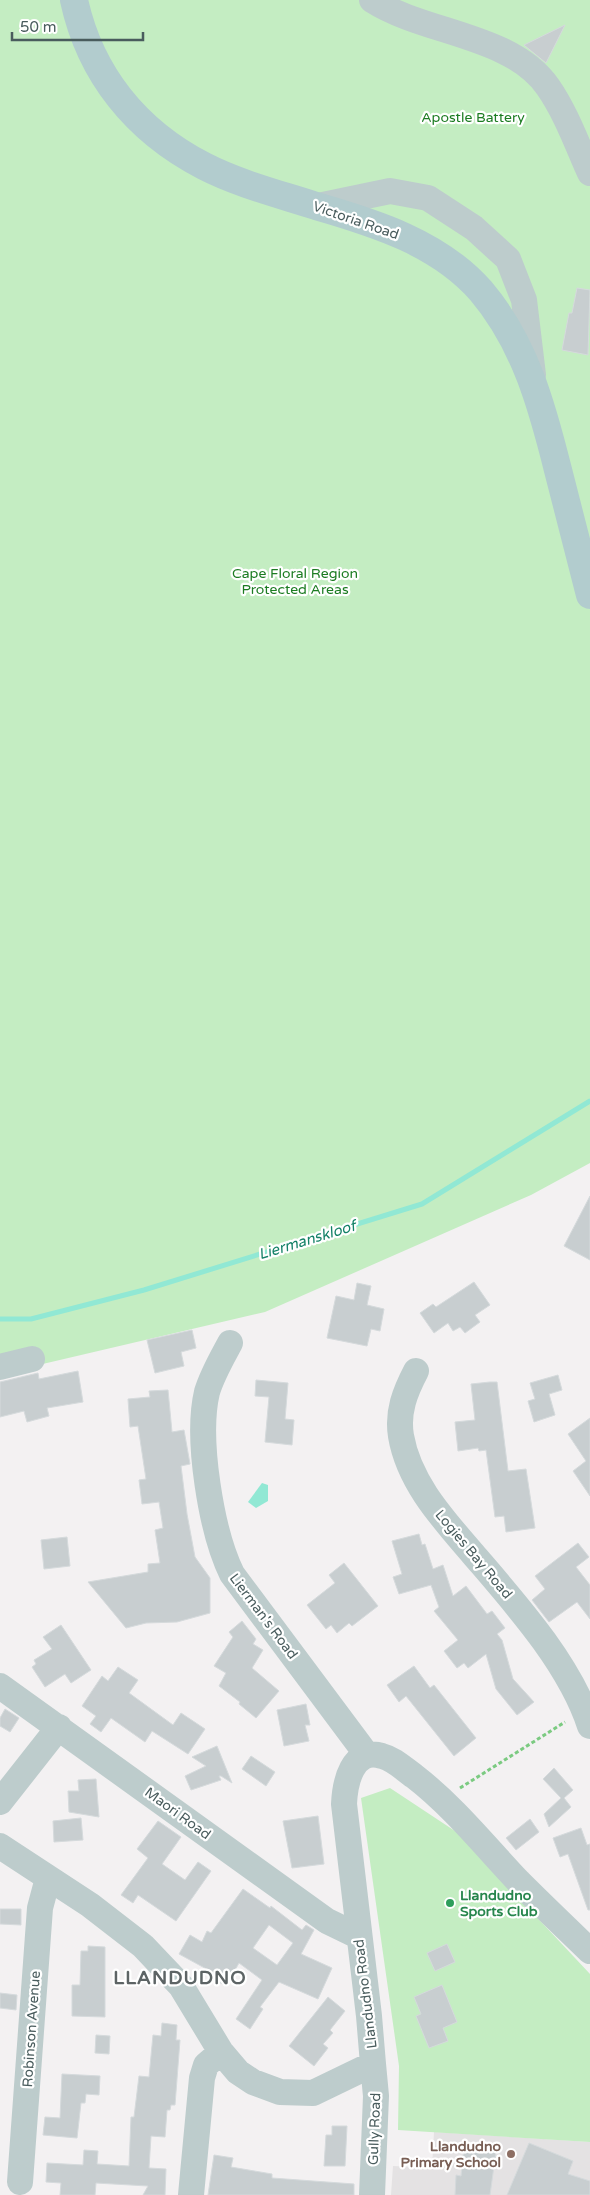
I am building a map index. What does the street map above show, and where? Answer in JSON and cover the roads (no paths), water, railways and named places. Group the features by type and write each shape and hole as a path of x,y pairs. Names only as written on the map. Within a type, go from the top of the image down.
{"main road":[{"name":"Victoria Road","path":"74,0 90,52 111,88 140,120 174,149 205,166 266,190 364,220 398,234 429,250 460,271 481,291 511,333 534,383 544,414 590,595"}],"street":[{"path":"372,0 393,13 474,40 515,57 531,68 548,87 566,120 590,173"},
{"path":"318,206 390,191 428,198 474,228 508,259 524,300 534,383"},
{"name":"Lierman's Road","path":"230,1343 208,1391 204,1418 204,1446 214,1519 224,1558 232,1574 367,1756"},
{"path":"0,1367 32,1359"},
{"name":"Logies Bay Road","path":"416,1371 403,1395 400,1418 401,1436 407,1458 417,1482 438,1513 515,1603 571,1682 587,1718"},
{"name":"Maori Road","path":"0,1686 327,1921 358,1936"},
{"path":"0,1802 59,1728"},
{"path":"367,1756 380,1755 393,1760 443,1799 518,1882 590,1951"},
{"name":"Llandudno Road","path":"0,1846 115,1923 159,1961 181,1986 221,2052 238,2072 253,2082 280,2092 313,2093 373,2064 345,1817 345,1791 350,1771 355,1763 367,1756"},
{"name":"Robinson Avenue","path":"20,2182 40,1908 48,1878"},
{"path":"191,2195 202,2078 206,2065 221,2052"},
{"name":"Gully Road","path":"372,2195 376,2096 373,2064"}],"waterway":[{"name":"Liermanskloof","path":"0,1319 31,1319 144,1290 422,1204 590,1101"}],"place":[{"name":"Llandudno Sports Club","path":"450,1903"},
{"name":"Llandudno Primary School","path":"511,2154"}],"district":[{"name":"LLANDUDNO","path":"180,1977"}],"park label":[{"name":"Apostle Battery","path":"473,117"},
{"name":"Cape Floral Region Protected Areas","path":"295,582"}]}
